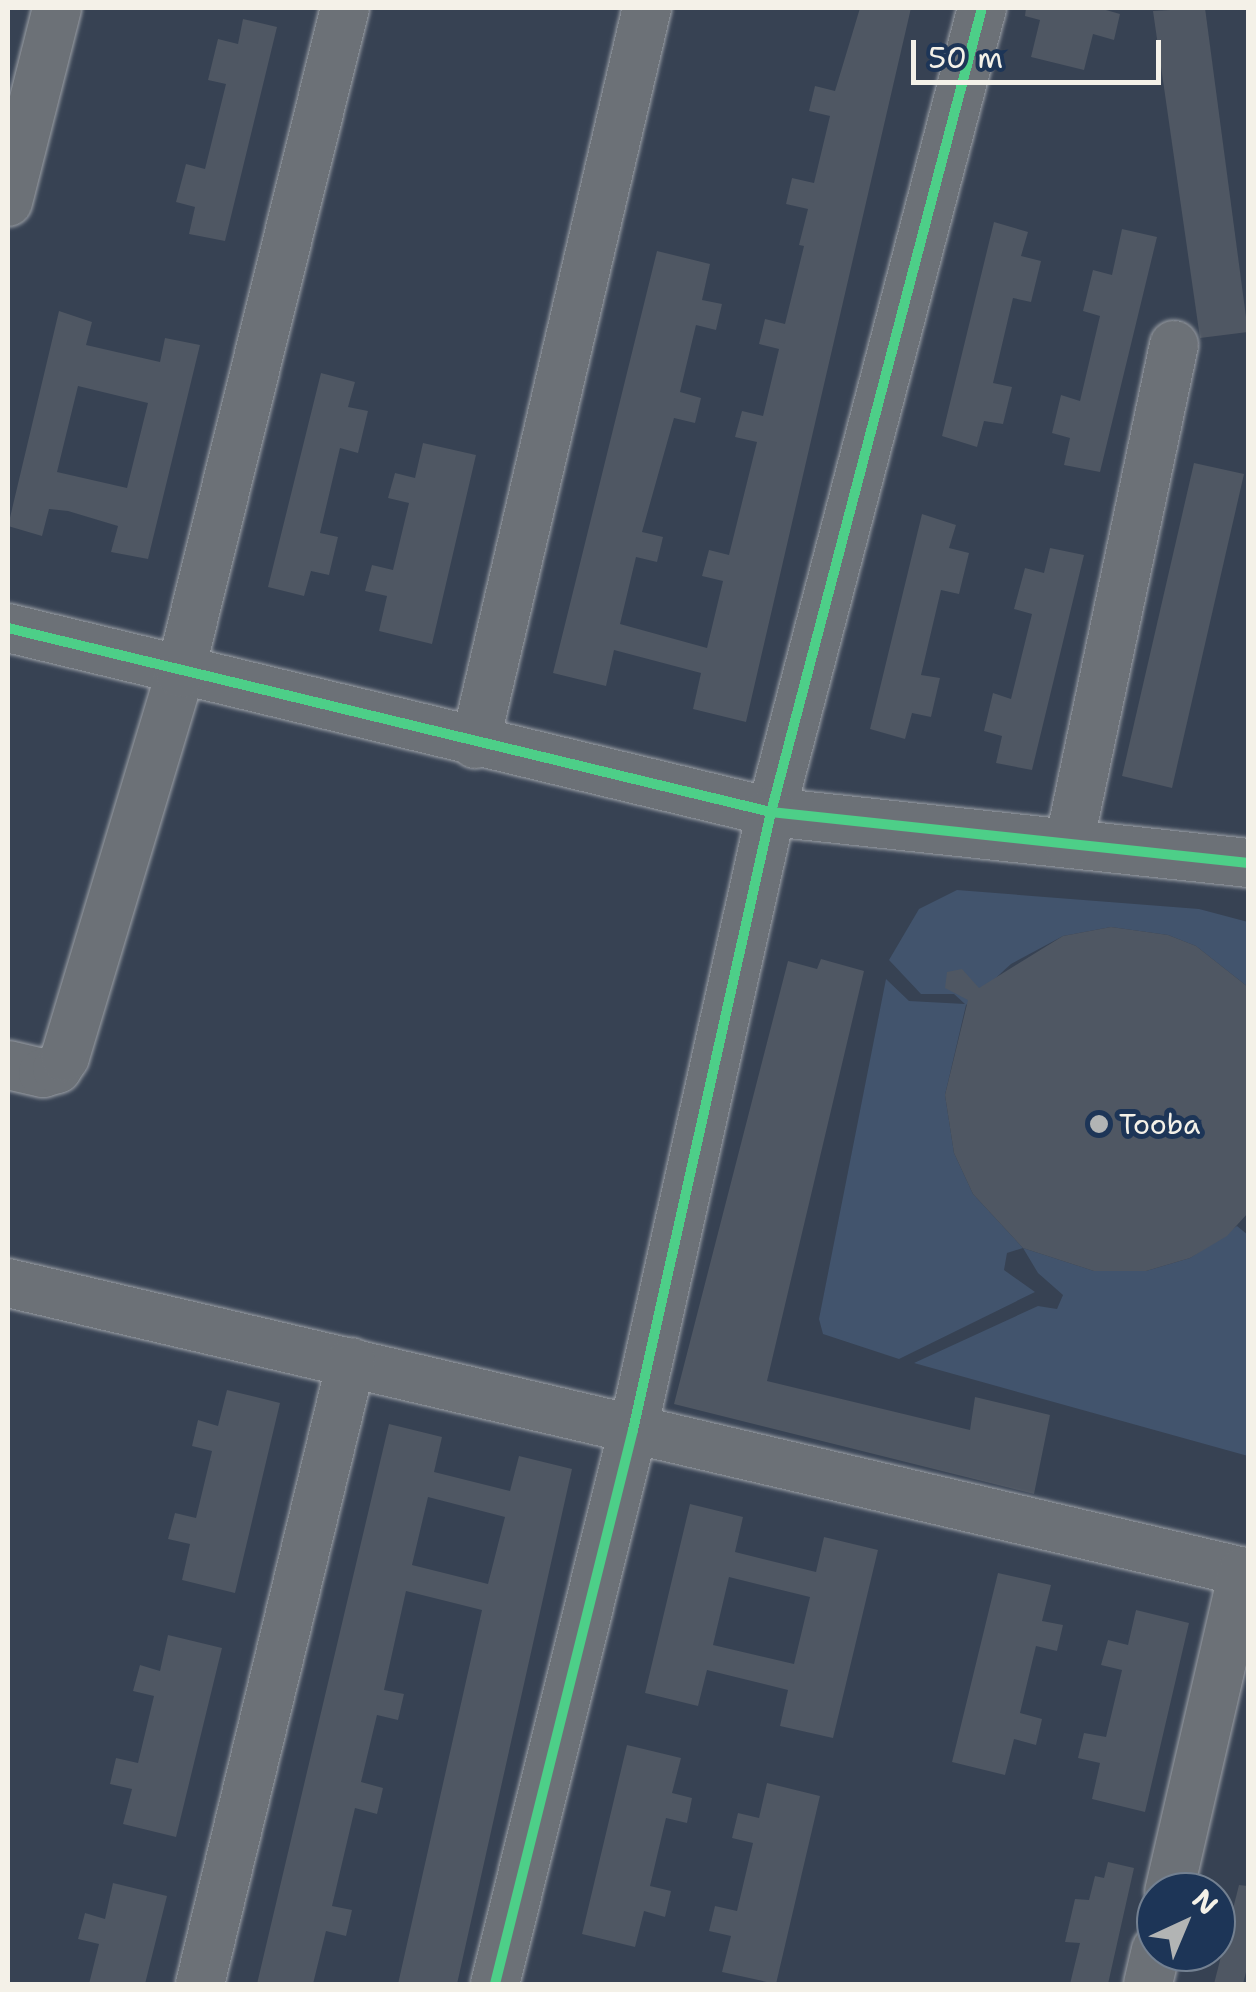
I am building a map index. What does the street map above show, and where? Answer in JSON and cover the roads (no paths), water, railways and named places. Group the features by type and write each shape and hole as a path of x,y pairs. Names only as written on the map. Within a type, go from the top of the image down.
{"street":[{"path":"8,202 57,8"},
{"path":"8,1065 44,1073 57,1070 65,1057 180,673 346,8"},
{"path":"475,744 647,8"},
{"path":"495,1984 633,1430 771,812 982,8"},
{"path":"1069,844 1174,344"},
{"path":"8,628 180,673 771,812 1248,863"},
{"path":"8,1282 1246,1572 1174,1872"},
{"path":"200,1984 351,1362"}],"place":[{"name":"Tooba","path":"1099,1124"}]}
